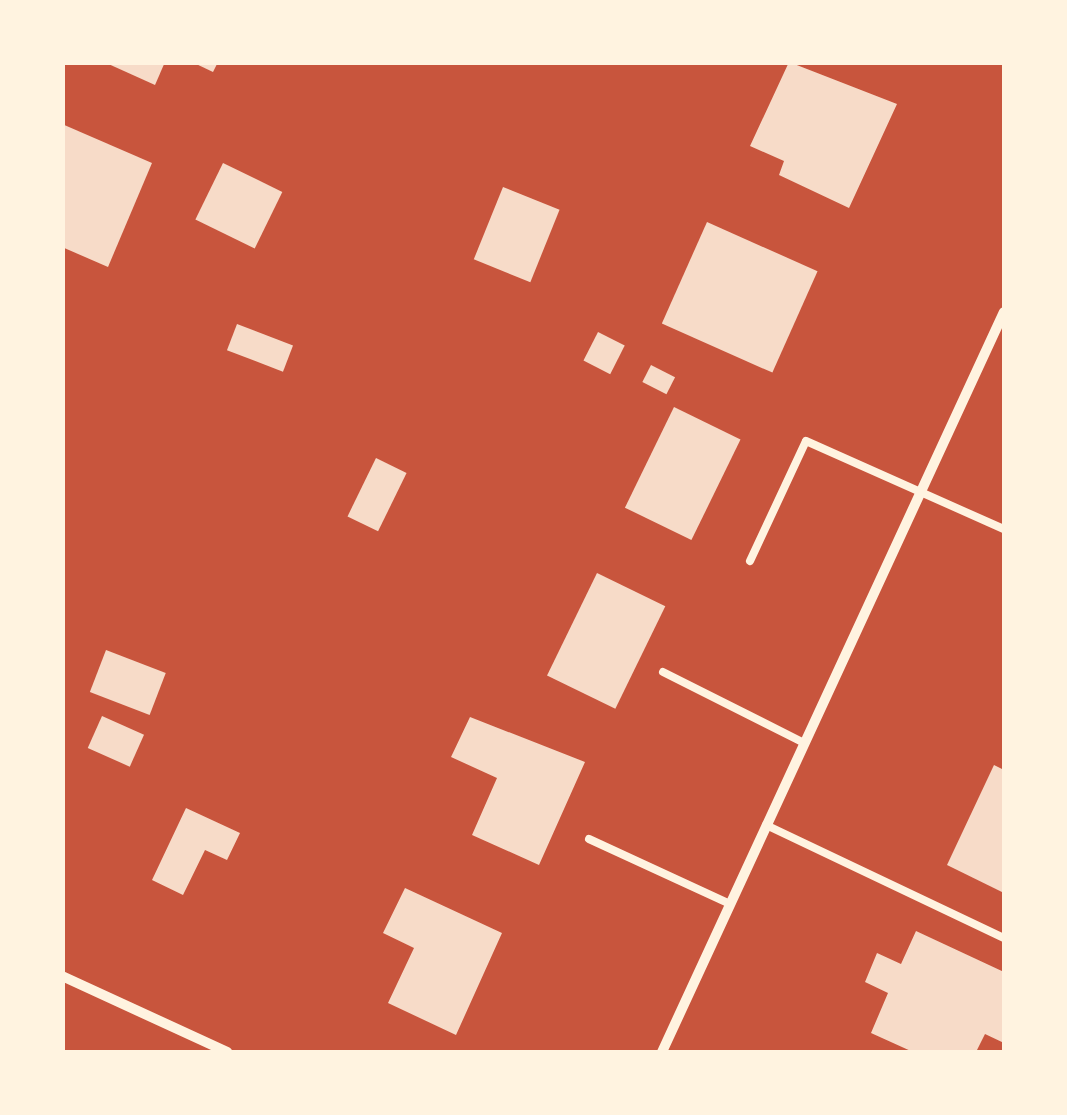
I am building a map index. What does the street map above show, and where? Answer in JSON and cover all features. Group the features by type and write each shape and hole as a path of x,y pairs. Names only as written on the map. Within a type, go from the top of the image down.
{"street":[{"path":"662,1052 1004,312"},
{"path":"62,976 208,1049 227,1052"}],"lane":[{"path":"750,561 806,441 1004,528"},
{"path":"663,672 804,743"},
{"path":"766,824 1004,938"},
{"path":"588,838 730,904"}],"building":[{"path":"104,62 165,62 155,85"},
{"path":"192,62 218,62 213,72"},
{"path":"789,62 897,104 849,208 779,175 784,161 750,146"},
{"path":"62,124 152,163 108,267 62,247"},
{"path":"223,163 282,192 255,249 195,220"},
{"path":"503,187 560,210 530,282 474,259"},
{"path":"707,222 818,271 772,373 662,323"},
{"path":"237,324 293,346 283,372 227,350"},
{"path":"598,332 625,346 610,374 583,361"},
{"path":"651,365 675,377 666,394 642,382"},
{"path":"674,407 741,439 691,540 625,508"},
{"path":"376,458 407,473 378,531 348,516"},
{"path":"597,573 665,606 615,709 547,675"},
{"path":"106,650 166,673 150,715 90,692"},
{"path":"102,716 144,735 130,767 88,748"},
{"path":"470,717 585,762 539,865 472,835 497,778 451,757"},
{"path":"994,765 1004,770 1004,893 947,865"},
{"path":"186,808 240,833 227,860 205,850 183,895 152,880"},
{"path":"405,888 502,933 456,1035 388,1003 414,948 383,933"},
{"path":"916,931 1004,972 1004,1043 985,1034 976,1052 913,1052 871,1033 888,993 865,982 877,953 901,964"}]}
